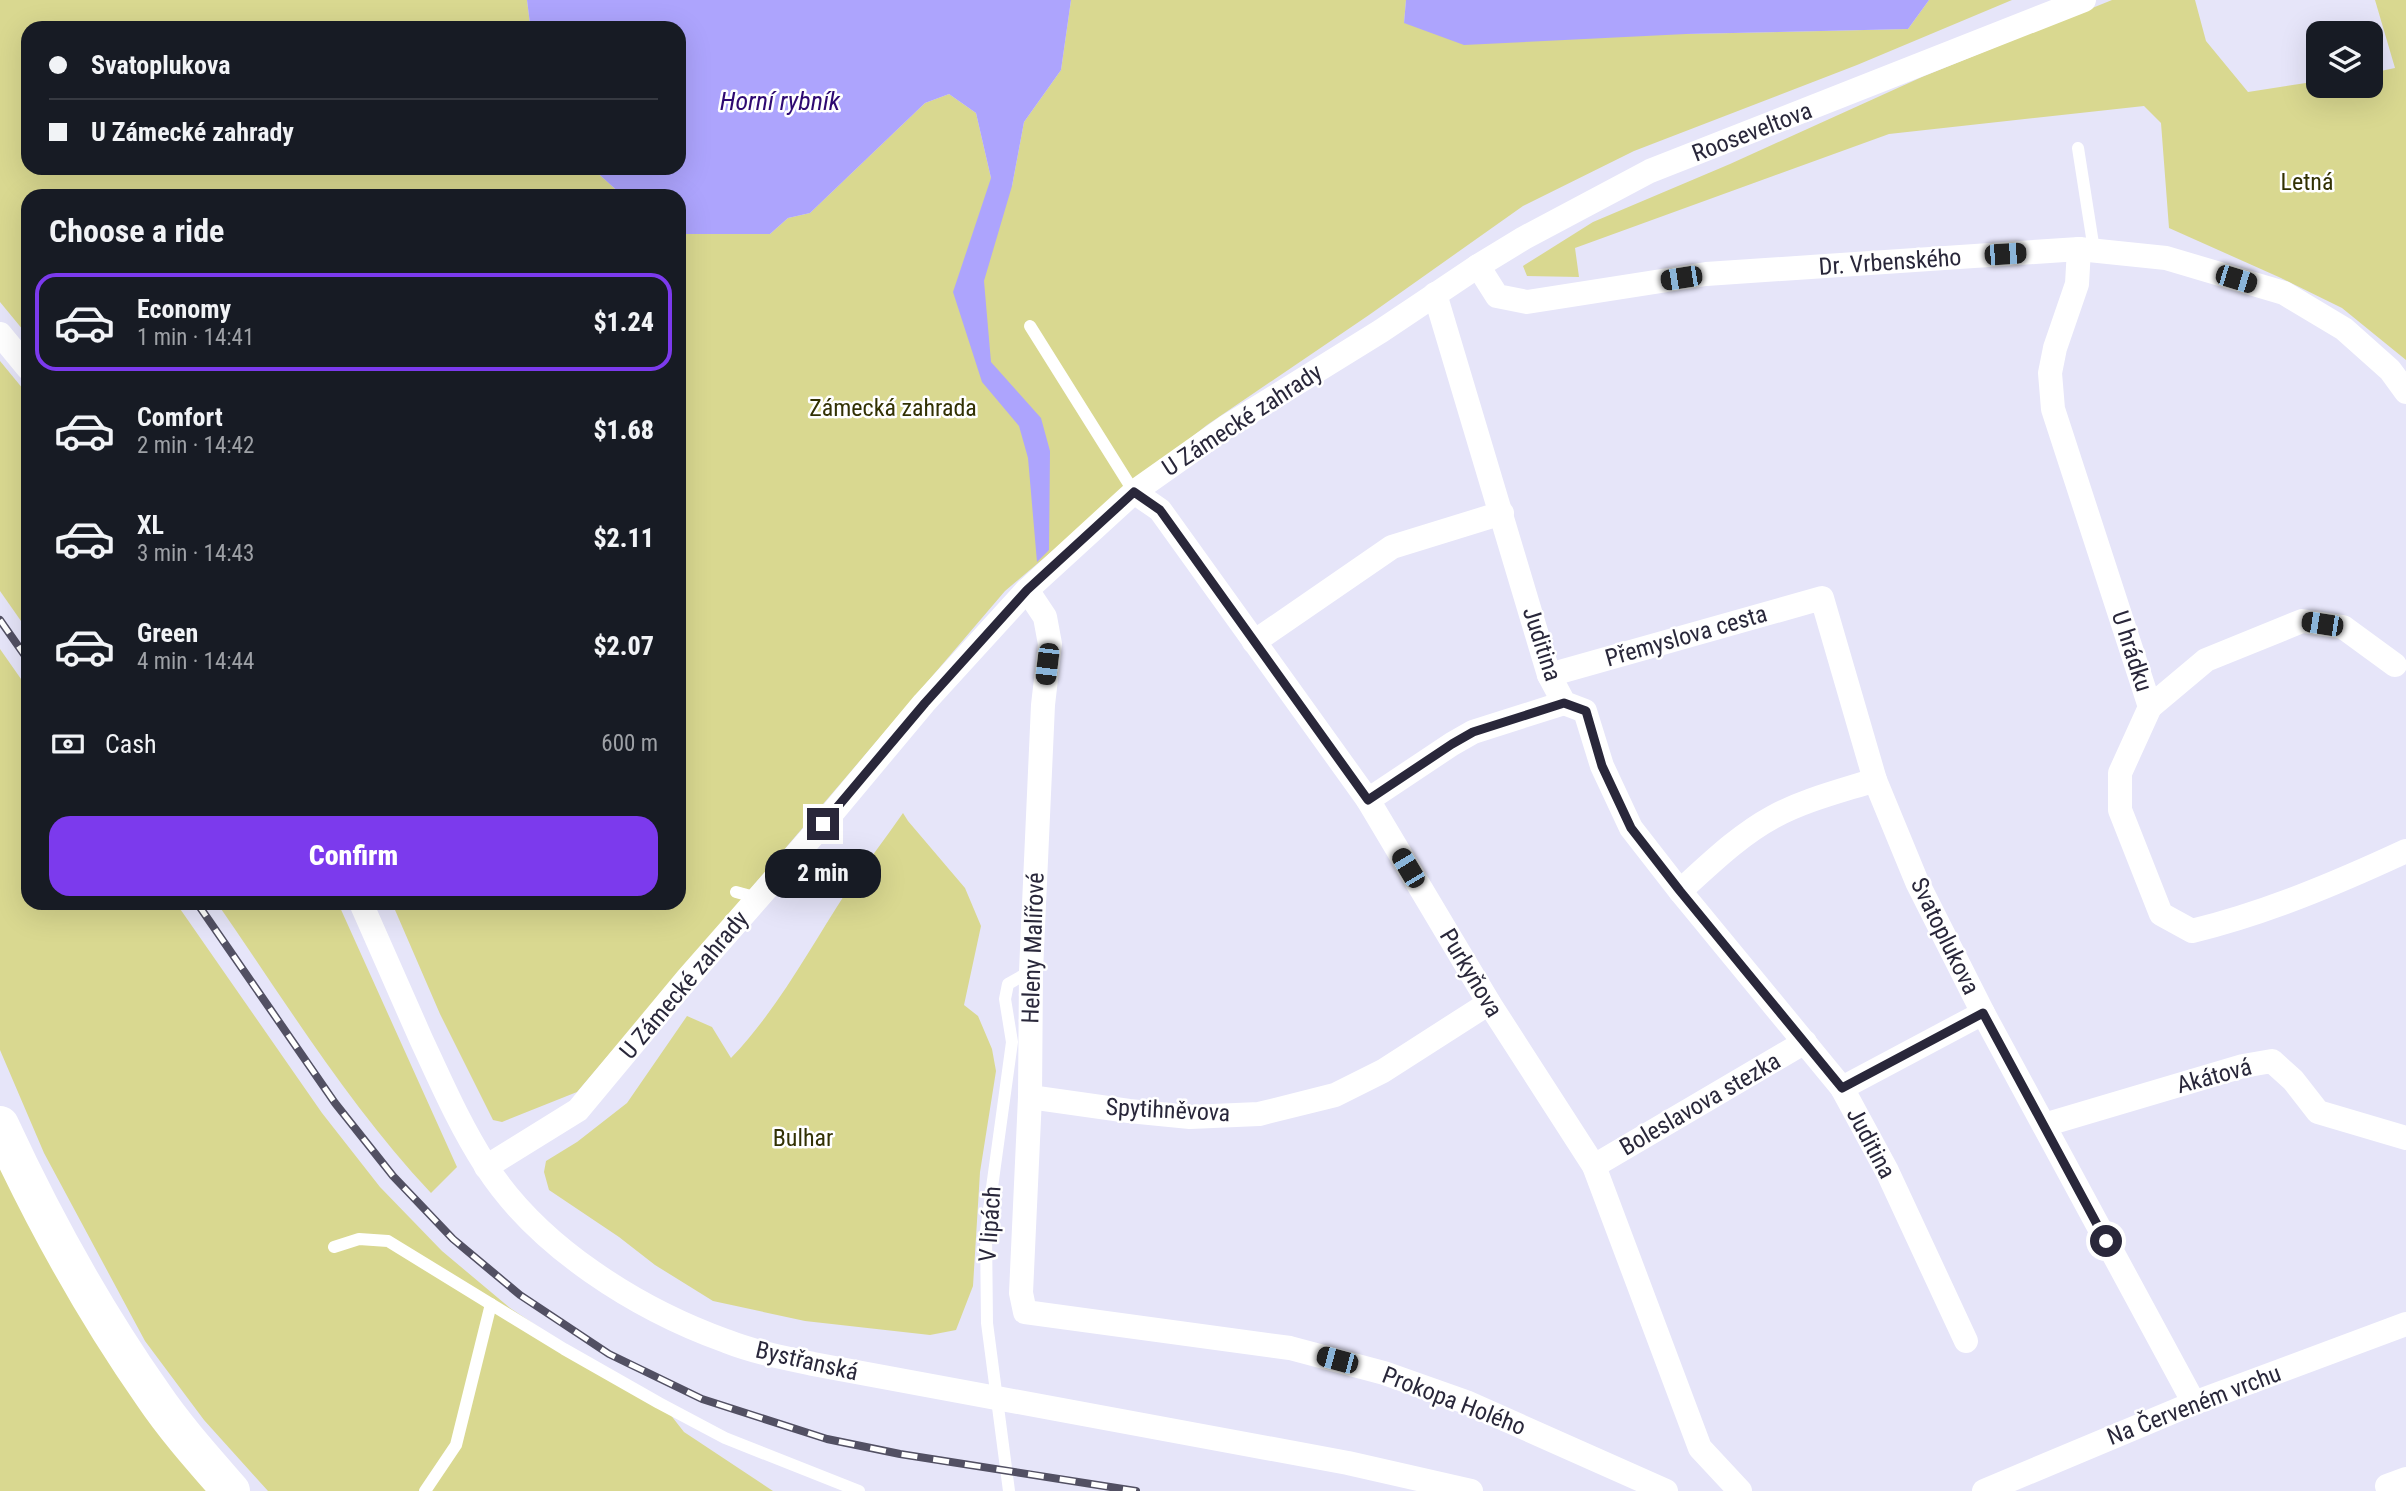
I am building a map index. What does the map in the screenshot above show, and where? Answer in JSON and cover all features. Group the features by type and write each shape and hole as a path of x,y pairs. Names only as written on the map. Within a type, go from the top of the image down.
{"highway":[{"path":"0,1125 49,1222 120,1345 154,1397 231,1491"}],"street":[{"name":"Rooseveltova","path":"1435,294 1524,238 1650,171 2084,0"},
{"name":"Dr. Vrbenského","path":"1478,266 1497,296 1527,302 1706,274 2086,250 2166,258 2284,293 2344,329 2390,370 2406,392"},
{"name":"U hrádku","path":"2086,250 2055,348 2050,373 2053,409 2150,707 2120,773 2120,810 2161,914 2192,931 2230,922 2340,881 2406,851"},
{"name":"U Zámecké zahrady","path":"486,1167 578,1110 747,895 1027,590 1134,492 1226,427 1381,331 1435,294"},
{"name":"Juditina","path":"1435,294 1549,675 1564,703 1586,711 1602,766 1631,828 1842,1088 1887,1171 1966,1341"},
{"path":"0,334 21,360"},
{"name":"Purkyňova","path":"1134,492 1160,510 1368,800 1489,1003 1594,1166 1700,1448 1740,1491"},
{"path":"1254,642 1392,547 1502,513"},
{"name":"Heleny Malířové","path":"1026,1312 1021,1293 1030,1097 1031,971 1043,705 1050,643 1045,617 1027,590"},
{"name":"Přemyslova cesta","path":"1549,675 1822,598"},
{"name":"Svatoplukova","path":"1822,598 1875,780 1917,883 1983,1013 2194,1403"},
{"path":"2150,707 2206,660 2302,621 2343,627 2395,665"},
{"path":"1368,800 1473,732 1564,703"},
{"path":"1680,891 1742,836 1773,816 1808,801 1875,780"},
{"name":"Bystřanská","path":"364,910 458,1120 486,1167 504,1191 557,1244 645,1306 727,1342 765,1353 953,1391 1348,1463 1471,1491"},
{"name":"Spytihněvova","path":"1030,1097 1190,1117 1259,1114 1335,1095 1383,1071 1489,1003"},
{"path":"1842,1088 1983,1013"},
{"name":"Boleslavova stezka","path":"1594,1166 1805,1042"},
{"name":"Akátová","path":"2043,1125 2243,1066 2272,1061 2293,1080 2318,1112 2406,1138"},
{"name":"Prokopa Holého","path":"1026,1312 1290,1348 1384,1373 1466,1402 1666,1491"},
{"name":"Na Červeném vrchu","path":"1984,1491 2194,1403 2406,1324"}],"lane":[{"path":"2078,148 2086,250"},
{"path":"1030,326 1134,492"},
{"name":"V lipách","path":"1009,1491 987,1323 986,1231 1012,1042 1005,999 1008,984 1031,971"},
{"path":"334,1247 359,1239 388,1241 564,1349 726,1438 859,1491"},
{"path":"425,1491 456,1445 491,1304"}],"green space":[{"path":"0,0 527,0 530,21 21,21 21,175 600,175 615,189 21,189 21,328 0,302"},
{"name":"Zámecká zahrada","path":"1071,0 1406,0 1404,23 1686,34 1908,29 1929,0 2012,0 1857,65 1634,151 1523,206 1207,425 1005,591 577,1092 502,1122 493,1120 440,1014 395,910 686,910 686,234 770,234 788,218 810,213 925,103 949,94 976,113 991,178 1012,186 1024,122 1061,70"},
{"name":"Letná","path":"2112,0 2195,0 2206,41 2248,92 2306,83 2306,98 2383,98 2383,70 2395,68 2375,0 2406,0 2406,360 2342,308 2169,228 2161,123 2144,106 1889,134 1575,248 1579,277 1527,276 1523,266 1593,222 1730,164 1922,77"},
{"path":"0,361 21,386 21,621 0,591"},
{"path":"0,649 21,679 21,910 181,910 322,1113 380,1187 442,1251 510,1308 601,1369 655,1395 684,1432 773,1491 268,1491 204,1420 145,1341 44,1153 0,1050"},
{"name":"Bulhar","path":"903,813 965,888 981,926 964,1005 978,1016 992,1049 996,1071 980,1172 973,1286 956,1330 930,1335 805,1321 713,1301 655,1265 549,1190 544,1172 546,1161 577,1142 627,1103 687,1016 712,1027 731,1058 779,999 847,891"},
{"path":"222,910 341,910 457,1167 431,1193 345,1089"},
{"path":"0,1152 208,1491 0,1491"}],"water":[{"name":"Horní rybník","path":"527,0 1071,0 1061,70 1024,122 1012,186 984,281 991,362 1041,418 1050,451 1049,550 1037,562 1028,458 1019,426 982,382 953,292 991,178 976,113 949,94 925,103 810,213 788,218 770,234 686,234 686,189 615,189 600,175 686,175 686,21 530,21"},
{"path":"1406,0 1929,0 1908,29 1686,34 1464,45 1404,23"}],"railway":[{"path":"0,620 21,650"},
{"path":"202,910 335,1103 393,1176 453,1239 520,1295 609,1354 702,1399 827,1439 900,1454 1136,1491"}],"route":[{"path":"823,824 925,703 1027,590 1134,492 1160,510 1368,800 1473,732 1564,703 1586,711 1602,766 1631,828 1842,1088 1983,1013 2106,1241"}]}
